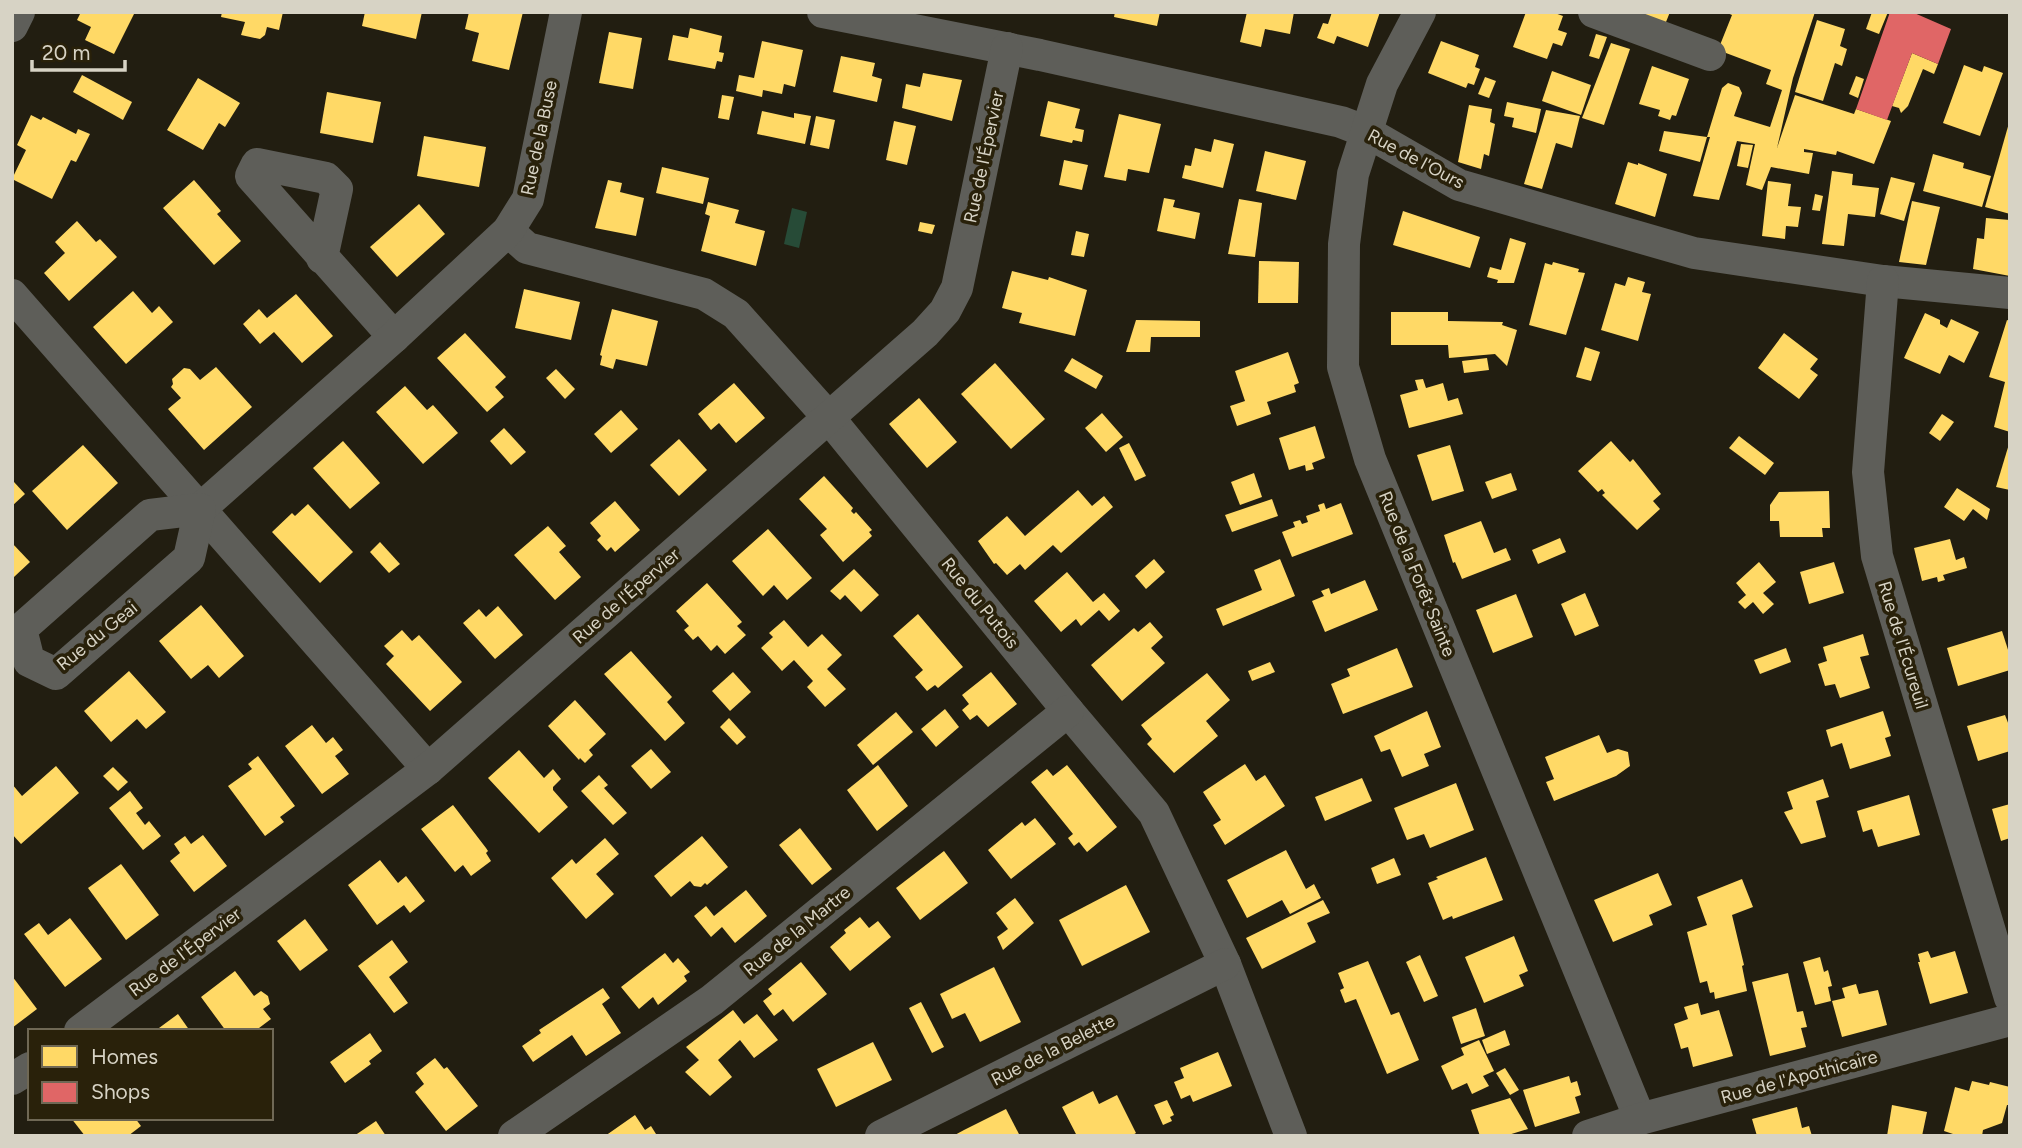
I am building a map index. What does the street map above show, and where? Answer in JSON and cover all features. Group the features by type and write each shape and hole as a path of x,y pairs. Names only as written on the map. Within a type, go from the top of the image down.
{"street":[{"path":"12,26 19,12"},
{"name":"Rue de la Buse","path":"200,509 394,337 508,231 528,199 566,12"},
{"name":"Rue de l'Ours","path":"823,12 1007,48 1341,122 1367,132 1459,186 1694,253 1883,281 2010,293"},
{"name":"Rue de la Forêt Sainte","path":"1420,12 1382,84 1353,174 1345,244 1343,367 1370,458 1640,1119"},
{"path":"1594,12 1710,55"},
{"name":"Rue de l'Épervier","path":"83,1029 428,769 925,333 945,311 957,288 1007,48"},
{"name":"Rue du Putois","path":"508,231 527,248 704,294 736,314 829,418 1154,813 1225,964 1291,1136"},
{"path":"322,258 394,337"},
{"name":"Rue de l'Écureuil","path":"1883,281 1868,472 1877,556 2010,998"},
{"path":"12,295 428,769"},
{"name":"Rue du Geai","path":"200,509 189,558 56,674 29,661 21,629 48,604 150,515 200,509"},
{"name":"Rue de la Martre","path":"514,1136 712,1000 1068,711"},
{"name":"Rue de la Belette","path":"881,1136 1225,964"},
{"name":"Rue de l'Apothicaire","path":"1588,1136 1640,1119 2010,1020"},
{"path":"12,1080 28,1069"}],"shaded area":[{"path":"792,208 807,212 799,248 784,244"}],"building: Homes":[{"path":"81,12 135,12 114,54 85,40 91,27 77,20"},
{"path":"222,12 283,12 279,30 267,27 265,35 260,39 241,35 245,22 221,17"},
{"path":"365,12 422,12 416,39 362,26"},
{"path":"469,12 523,12 509,70 472,61 479,33 465,29"},
{"path":"1115,12 1160,12 1157,26 1114,17"},
{"path":"1247,12 1294,12 1290,34 1265,29 1261,47 1240,42"},
{"path":"1332,12 1380,12 1368,47 1337,36 1334,44 1317,38 1323,23 1328,24"},
{"path":"1526,12 1552,12 1563,16 1558,30 1567,33 1562,46 1553,43 1547,59 1513,47"},
{"path":"1625,12 1670,12 1664,27"},
{"path":"1725,12 1815,12 1793,78 1777,148 1795,95 1854,114 1856,109 1891,121 1874,164 1837,151 1836,155 1804,149 1804,152 1813,153 1809,174 1771,167 1762,190 1746,185 1755,144 1737,141 1719,200 1693,196 1722,88 1728,83 1739,87 1742,93 1734,116 1770,127 1782,90 1766,84 1771,70 1718,50 1732,15"},
{"path":"1872,12 1888,12 1879,34 1866,29"},
{"path":"1817,20 1845,29 1840,46 1847,49 1842,66 1835,63 1823,101 1795,92"},
{"path":"690,28 722,36 719,52 724,53 722,62 717,61 715,69 668,60 673,35 688,38"},
{"path":"609,32 642,38 633,89 599,83"},
{"path":"1596,34 1607,37 1599,59 1589,56"},
{"path":"762,41 803,50 795,87 784,84 782,94 763,90 762,97 736,91 739,75 754,78"},
{"path":"1441,41 1479,55 1475,67 1480,69 1474,85 1468,83 1466,88 1428,73"},
{"path":"1611,43 1630,49 1604,125 1582,118"},
{"path":"1912,53 1938,64 1934,74 1923,69 1908,106 1901,113 1899,108 1892,106"},
{"path":"841,56 875,63 872,76 882,79 877,102 833,92"},
{"path":"1964,65 1982,72 1984,66 2003,73 1980,136 1943,123"},
{"path":"1652,66 1689,79 1676,116 1672,115 1670,120 1658,116 1660,110 1639,104"},
{"path":"1552,71 1591,85 1581,115 1542,101"},
{"path":"923,73 962,80 952,121 902,108 906,84 920,87"},
{"path":"82,75 132,102 123,120 73,92"},
{"path":"1856,76 1864,79 1858,98 1849,94"},
{"path":"1485,77 1496,81 1489,98 1478,94"},
{"path":"198,78 240,103 225,127 219,123 203,150 167,130"},
{"path":"327,92 381,102 373,143 320,133"},
{"path":"722,95 734,97 729,120 718,118"},
{"path":"1048,101 1080,109 1075,128 1084,130 1082,142 1073,140 1072,143 1040,136"},
{"path":"1507,102 1541,109 1536,133 1512,127 1514,118 1504,116"},
{"path":"1469,105 1492,109 1490,122 1495,124 1489,156 1484,154 1481,169 1458,162"},
{"path":"1546,110 1580,116 1572,148 1556,143 1542,189 1524,184"},
{"path":"762,111 794,118 794,113 811,116 805,144 757,134"},
{"path":"1119,114 1161,124 1149,173 1128,169 1126,181 1104,177"},
{"path":"31,115 41,120 43,117 76,134 78,129 90,134 76,162 71,160 52,199 12,179 26,150 17,145"},
{"path":"816,116 835,120 829,149 810,145"},
{"path":"894,121 916,126 907,165 886,160"},
{"path":"2010,124 2010,214 1985,207"},
{"path":"1664,131 1707,137 1700,162 1659,151"},
{"path":"424,136 486,147 479,187 417,176"},
{"path":"1214,139 1234,144 1223,188 1182,178 1185,165 1191,166 1195,148 1211,152"},
{"path":"1741,144 1753,145 1748,168 1737,166"},
{"path":"1265,151 1306,161 1296,200 1256,191"},
{"path":"1933,154 1964,163 1963,168 1991,176 1982,207 1923,191"},
{"path":"1064,160 1088,165 1082,190 1059,185"},
{"path":"1628,162 1667,174 1655,217 1615,204"},
{"path":"662,167 709,178 703,204 656,193"},
{"path":"1832,171 1853,174 1852,185 1879,188 1875,217 1848,214 1844,246 1822,244"},
{"path":"1891,177 1915,183 1904,221 1880,214"},
{"path":"194,180 221,211 217,214 241,241 214,265 163,208"},
{"path":"608,180 622,183 620,192 644,198 636,236 595,228"},
{"path":"1768,181 1791,184 1788,206 1801,207 1798,227 1786,226 1785,239 1762,236"},
{"path":"1815,194 1823,196 1820,211 1812,210"},
{"path":"1164,198 1175,200 1173,207 1200,213 1195,239 1157,231"},
{"path":"1239,199 1262,203 1255,257 1228,254"},
{"path":"1912,201 1940,207 1926,265 1899,262"},
{"path":"708,202 739,210 735,223 765,231 756,266 701,251 710,216 705,214"},
{"path":"419,204 445,234 397,277 370,247"},
{"path":"1403,211 1480,237 1470,268 1393,245"},
{"path":"1986,218 2010,220 2010,276 1973,269 1977,238 1984,239"},
{"path":"77,221 96,242 100,239 117,257 69,301 44,273 65,253 55,242"},
{"path":"920,222 935,225 932,234 918,231"},
{"path":"1076,231 1089,234 1084,257 1071,255"},
{"path":"1510,238 1526,243 1514,283 1497,283 1498,280 1487,277 1490,267 1501,270"},
{"path":"1259,261 1299,262 1298,303 1258,303"},
{"path":"1553,262 1585,273 1566,335 1529,325 1545,263 1552,265"},
{"path":"1012,271 1048,280 1049,277 1087,290 1075,336 1019,323 1022,313 1002,308"},
{"path":"1628,277 1645,282 1642,292 1651,294 1638,341 1601,330 1615,283 1625,286"},
{"path":"524,289 580,302 571,340 515,328"},
{"path":"133,291 152,313 159,306 173,322 126,364 93,327"},
{"path":"296,294 333,336 302,363 274,332 260,344 243,324 259,309 267,318"},
{"path":"612,309 658,321 647,366 616,359 613,369 600,365"},
{"path":"1391,312 1448,312 1448,321 1503,322 1502,325 1517,330 1507,366 1495,354 1449,358 1448,345 1391,345"},
{"path":"1925,313 1940,320 1940,324 1947,328 1951,319 1979,332 1964,363 1949,355 1940,374 1904,358"},
{"path":"1136,320 1200,321 1200,337 1151,337 1150,352 1126,352"},
{"path":"2007,320 2010,321 2010,432 1994,427 2005,382 1989,377"},
{"path":"465,333 506,377 495,387 504,397 487,412 437,358"},
{"path":"1784,333 1818,359 1810,369 1818,375 1799,399 1758,368"},
{"path":"1585,347 1600,352 1591,381 1576,377"},
{"path":"1288,352 1299,383 1294,385 1296,392 1267,402 1271,414 1237,426 1230,406 1245,401 1235,371"},
{"path":"1072,358 1103,376 1096,389 1064,371"},
{"path":"1487,358 1489,370 1464,373 1462,361"},
{"path":"995,363 1045,419 1011,449 961,394"},
{"path":"216,367 252,407 204,450 168,409 181,398 171,387 172,379 184,368 190,369 200,380"},
{"path":"556,369 575,389 565,399 546,378"},
{"path":"1423,379 1426,388 1443,383 1448,401 1458,398 1463,414 1409,428 1400,395 1418,390 1415,380"},
{"path":"734,383 765,418 736,443 719,423 711,430 698,414"},
{"path":"405,386 427,410 433,405 458,433 423,464 376,412"},
{"path":"919,398 957,442 927,468 889,424"},
{"path":"621,410 638,429 611,453 594,434"},
{"path":"1102,413 1123,437 1106,452 1085,428"},
{"path":"1942,414 1954,422 1940,441 1929,433"},
{"path":"1315,426 1325,458 1312,463 1314,469 1306,471 1305,465 1289,470 1279,438"},
{"path":"504,428 526,452 511,465 490,441"},
{"path":"1739,436 1774,463 1765,475 1729,448"},
{"path":"679,439 707,470 679,496 650,465"},
{"path":"343,441 380,483 350,509 313,468"},
{"path":"1611,441 1630,462 1633,459 1661,494 1653,501 1660,509 1637,530 1602,495 1605,493 1602,489 1598,492 1578,471"},
{"path":"1129,443 1146,476 1135,481 1119,448"},
{"path":"2010,444 2010,490 1996,487"},
{"path":"83,445 118,483 67,530 32,491"},
{"path":"1450,445 1464,491 1432,501 1417,455"},
{"path":"1254,473 1262,497 1240,505 1231,482"},
{"path":"1511,473 1517,490 1492,499 1485,482"},
{"path":"824,476 853,508 851,511 854,514 856,512 872,530 869,532 872,536 843,562 820,535 827,529 799,499"},
{"path":"14,482 25,494 12,506 12,484"},
{"path":"1957,488 1990,509 1987,520 1973,509 1964,521 1944,507"},
{"path":"1078,490 1092,506 1104,496 1113,507 1061,553 1053,545 1025,570 1020,564 1007,575 994,564 978,541 1007,516 1025,536"},
{"path":"1829,491 1830,528 1822,528 1823,537 1780,537 1779,521 1770,521 1770,505 1779,492"},
{"path":"1272,499 1278,516 1232,532 1225,515"},
{"path":"615,501 640,530 615,552 611,547 607,551 597,540 601,536 590,523"},
{"path":"1324,503 1326,509 1341,503 1353,534 1292,557 1282,532 1295,527 1293,522 1308,522 1306,516 1320,511 1318,505"},
{"path":"308,504 353,552 320,583 272,532 292,513 295,516"},
{"path":"1481,521 1494,553 1506,548 1511,560 1462,579 1455,562 1453,563 1444,535"},
{"path":"548,526 566,546 559,552 581,577 555,600 514,555"},
{"path":"768,529 812,578 787,600 774,585 763,596 732,561"},
{"path":"1560,538 1566,552 1538,564 1532,550"},
{"path":"1950,539 1956,560 1964,557 1967,568 1943,575 1945,580 1938,582 1937,577 1922,581 1914,548"},
{"path":"380,542 400,564 389,573 370,552"},
{"path":"12,543 30,562 14,577 12,575"},
{"path":"1154,559 1165,572 1146,589 1135,576"},
{"path":"1280,559 1295,596 1223,626 1216,609 1262,590 1254,570"},
{"path":"1759,562 1776,582 1763,593 1774,604 1763,614 1753,602 1745,609 1738,602 1746,595 1736,583"},
{"path":"1834,562 1844,593 1809,604 1800,572"},
{"path":"854,569 879,595 861,612 845,595 840,600 830,591"},
{"path":"1067,572 1093,602 1104,593 1120,611 1109,621 1099,610 1081,626 1076,619 1061,632 1034,601"},
{"path":"1365,580 1378,610 1325,632 1312,601 1324,596 1321,591 1329,588 1331,594"},
{"path":"707,583 742,622 737,626 746,635 725,654 717,645 711,651 698,636 693,640 684,630 689,626 676,611"},
{"path":"1585,593 1599,626 1575,636 1561,604"},
{"path":"1516,594 1533,637 1493,653 1476,610"},
{"path":"201,605 244,656 219,678 208,665 191,679 159,641"},
{"path":"498,606 523,635 495,659 463,623 479,609 486,617"},
{"path":"918,614 963,667 938,688 935,685 927,691 915,677 923,670 893,636"},
{"path":"784,620 808,647 822,634 842,655 827,669 846,689 825,707 807,687 813,681 794,660 782,671 761,648 773,637 769,633"},
{"path":"1150,622 1163,637 1151,648 1165,663 1122,701 1091,665 1134,628 1138,632"},
{"path":"402,630 412,641 419,635 462,682 430,711 386,664 394,656 384,646"},
{"path":"2002,631 2010,656 2010,670 1958,686 1947,648"},
{"path":"1863,634 1869,655 1860,657 1870,688 1840,698 1835,684 1825,686 1818,664 1827,661 1823,647"},
{"path":"1397,648 1413,687 1343,714 1331,684 1350,676 1347,669"},
{"path":"1786,648 1791,662 1760,674 1754,660"},
{"path":"631,651 672,697 667,702 685,723 665,741 604,674"},
{"path":"1270,662 1275,672 1252,681 1248,671"},
{"path":"129,671 166,712 146,729 137,719 111,742 84,711"},
{"path":"733,672 751,692 730,711 712,691"},
{"path":"991,672 1017,704 988,727 977,715 970,720 962,710 969,704 962,695"},
{"path":"1207,673 1230,700 1206,721 1218,736 1174,773 1147,744 1152,739 1141,725"},
{"path":"575,700 606,734 589,750 593,755 585,763 580,758 579,760 548,726"},
{"path":"945,709 959,727 936,747 921,729"},
{"path":"1427,711 1441,747 1424,754 1429,766 1402,777 1390,749 1381,752 1374,736"},
{"path":"1883,711 1891,736 1885,738 1891,756 1850,769 1842,743 1831,747 1826,730"},
{"path":"896,712 913,732 873,765 857,745"},
{"path":"2005,715 2010,728 2010,751 1978,761 1967,726"},
{"path":"729,718 746,737 737,745 720,727"},
{"path":"312,725 326,743 333,737 343,750 335,756 349,774 322,794 285,746"},
{"path":"1599,735 1607,753 1618,749 1628,752 1630,766 1616,776 1554,801 1546,782 1554,779 1545,757"},
{"path":"651,749 671,772 651,789 631,766"},
{"path":"519,750 544,778 553,769 561,779 553,790 568,807 539,833 488,778"},
{"path":"258,756 295,806 280,817 284,822 265,836 228,786 252,769 248,764"},
{"path":"1245,764 1256,781 1265,775 1285,806 1225,845 1213,825 1221,820 1203,792"},
{"path":"878,765 908,806 877,831 847,790"},
{"path":"1067,765 1117,827 1087,852 1079,842 1074,846 1068,838 1073,834 1031,782 1047,769 1053,776"},
{"path":"56,766 79,793 21,844 12,834 12,784 22,796"},
{"path":"113,767 128,782 118,791 103,776"},
{"path":"599,775 608,785 604,788 627,813 613,825 581,791"},
{"path":"1362,778 1372,801 1325,821 1315,797"},
{"path":"1823,779 1829,797 1816,801 1826,837 1801,844 1784,812 1793,809 1787,792"},
{"path":"1456,783 1474,830 1430,848 1424,834 1407,840 1394,808"},
{"path":"130,791 143,808 136,813 145,825 149,821 161,836 143,850 109,808"},
{"path":"1909,795 1920,835 1878,847 1872,829 1863,832 1857,811"},
{"path":"2010,804 2010,838 2001,841 1992,809"},
{"path":"453,805 486,848 491,861 471,876 463,865 455,872 421,829"},
{"path":"1035,818 1056,844 1011,879 988,850 1022,822 1025,826"},
{"path":"800,828 832,869 812,885 779,845"},
{"path":"203,835 227,866 194,892 170,861 180,853 174,844 185,836 191,844"},
{"path":"702,836 728,867 707,885 705,883 701,887 694,886 690,881 671,897 654,876"},
{"path":"605,838 619,854 596,874 614,894 586,919 551,878 572,859 576,864"},
{"path":"1286,850 1306,889 1314,884 1321,898 1290,914 1282,900 1247,918 1227,880"},
{"path":"944,851 968,883 920,920 896,888"},
{"path":"1486,857 1503,900 1453,919 1452,916 1443,920 1428,883 1438,879 1436,877"},
{"path":"1394,858 1401,875 1377,884 1371,868"},
{"path":"380,860 398,883 406,876 425,901 410,913 404,905 377,925 348,885"},
{"path":"121,864 159,915 126,940 88,888"},
{"path":"1658,873 1672,905 1649,915 1653,925 1613,942 1594,900"},
{"path":"1742,879 1753,907 1732,915 1747,991 1715,999 1714,992 1710,993 1707,981 1700,983 1687,932 1707,925 1697,897"},
{"path":"1126,885 1150,932 1082,966 1059,920"},
{"path":"746,890 767,916 735,943 722,927 711,937 694,916 706,906 714,916"},
{"path":"1015,898 1034,923 1003,950 997,937 1008,929 996,913"},
{"path":"1323,900 1330,913 1307,923 1316,942 1262,969 1246,938"},
{"path":"860,917 869,928 878,921 891,937 850,971 830,947 846,933 844,930"},
{"path":"70,918 102,959 65,987 24,934 39,923 48,935"},
{"path":"305,919 328,950 300,971 277,941"},
{"path":"1514,936 1528,971 1519,975 1524,986 1484,1003 1465,957"},
{"path":"392,940 408,962 389,977 408,1003 394,1013 358,966"},
{"path":"1928,951 1931,958 1955,951 1968,993 1930,1004 1918,962 1918,954"},
{"path":"665,953 673,963 678,958 690,972 684,976 687,981 658,1005 653,997 639,1009 621,987"},
{"path":"1420,955 1438,996 1424,1002 1406,962"},
{"path":"1820,957 1824,972 1828,970 1832,986 1828,987 1831,1001 1815,1005 1803,962"},
{"path":"1368,961 1391,1015 1399,1012 1419,1060 1387,1074 1356,999 1345,1003 1340,990 1344,988 1338,973"},
{"path":"801,962 827,994 793,1022 783,1009 774,1016 763,1001 772,994 768,989"},
{"path":"994,967 1021,1022 980,1042 965,1013 952,1019 940,994"},
{"path":"235,971 254,996 261,991 268,996 270,1004 263,1009 271,1019 258,1029 225,1029 201,997"},
{"path":"1788,973 1797,1012 1803,1011 1807,1027 1801,1028 1806,1047 1770,1056 1752,982"},
{"path":"12,976 37,1009 12,1028"},
{"path":"1856,984 1859,994 1878,990 1887,1025 1842,1037 1832,1001 1845,998 1842,988"},
{"path":"603,988 610,998 602,1004 621,1033 586,1056 572,1035 533,1062 522,1046 541,1033 539,1030"},
{"path":"921,1002 944,1047 932,1053 909,1008"},
{"path":"1698,1003 1701,1015 1719,1010 1733,1056 1693,1067 1688,1047 1681,1049 1674,1024 1688,1019 1684,1007"},
{"path":"1476,1008 1485,1036 1461,1044 1452,1017"},
{"path":"733,1010 744,1024 757,1014 778,1040 754,1058 740,1040 718,1060 732,1077 710,1096 685,1072 699,1060 686,1047"},
{"path":"178,1014 189,1029 158,1029"},
{"path":"1505,1030 1510,1045 1487,1054 1482,1040"},
{"path":"370,1033 382,1051 369,1061 371,1064 345,1083 330,1062"},
{"path":"1479,1040 1494,1071 1483,1076 1489,1086 1472,1094 1467,1083 1452,1090 1441,1066 1464,1055 1461,1048"},
{"path":"873,1042 892,1080 836,1107 817,1069"},
{"path":"1218,1052 1232,1086 1193,1102 1190,1095 1181,1099 1174,1082 1184,1078 1180,1068"},
{"path":"435,1058 444,1069 447,1067 478,1106 446,1131 415,1092 424,1084 416,1073"},
{"path":"1505,1068 1519,1090 1510,1095 1496,1073"},
{"path":"1569,1076 1571,1083 1577,1081 1581,1095 1575,1097 1580,1113 1535,1127 1523,1090"},
{"path":"1972,1081 2010,1087 2010,1105 2007,1105 2002,1123 1983,1130 1982,1136 1959,1136 1944,1131 1955,1087 1969,1091"},
{"path":"1093,1091 1099,1104 1117,1095 1136,1133 1131,1136 1077,1136 1062,1107"},
{"path":"1510,1098 1528,1129 1505,1136 1480,1136 1471,1110"},
{"path":"1167,1100 1174,1115 1170,1117 1172,1121 1163,1125 1154,1105"},
{"path":"1892,1105 1927,1112 1922,1136 1887,1136"},
{"path":"1797,1107 1802,1128 1809,1126 1812,1136 1757,1136 1752,1119"},
{"path":"1006,1109 1020,1136 953,1136 964,1130"},
{"path":"635,1115 645,1130 651,1126 656,1134 605,1136"},
{"path":"73,1120 136,1120 141,1126 128,1136 85,1136"},
{"path":"376,1121 386,1136 354,1136"}],"building: Shops":[{"path":"1890,12 1912,12 1951,29 1938,64 1912,53 1887,120 1856,109"}]}
